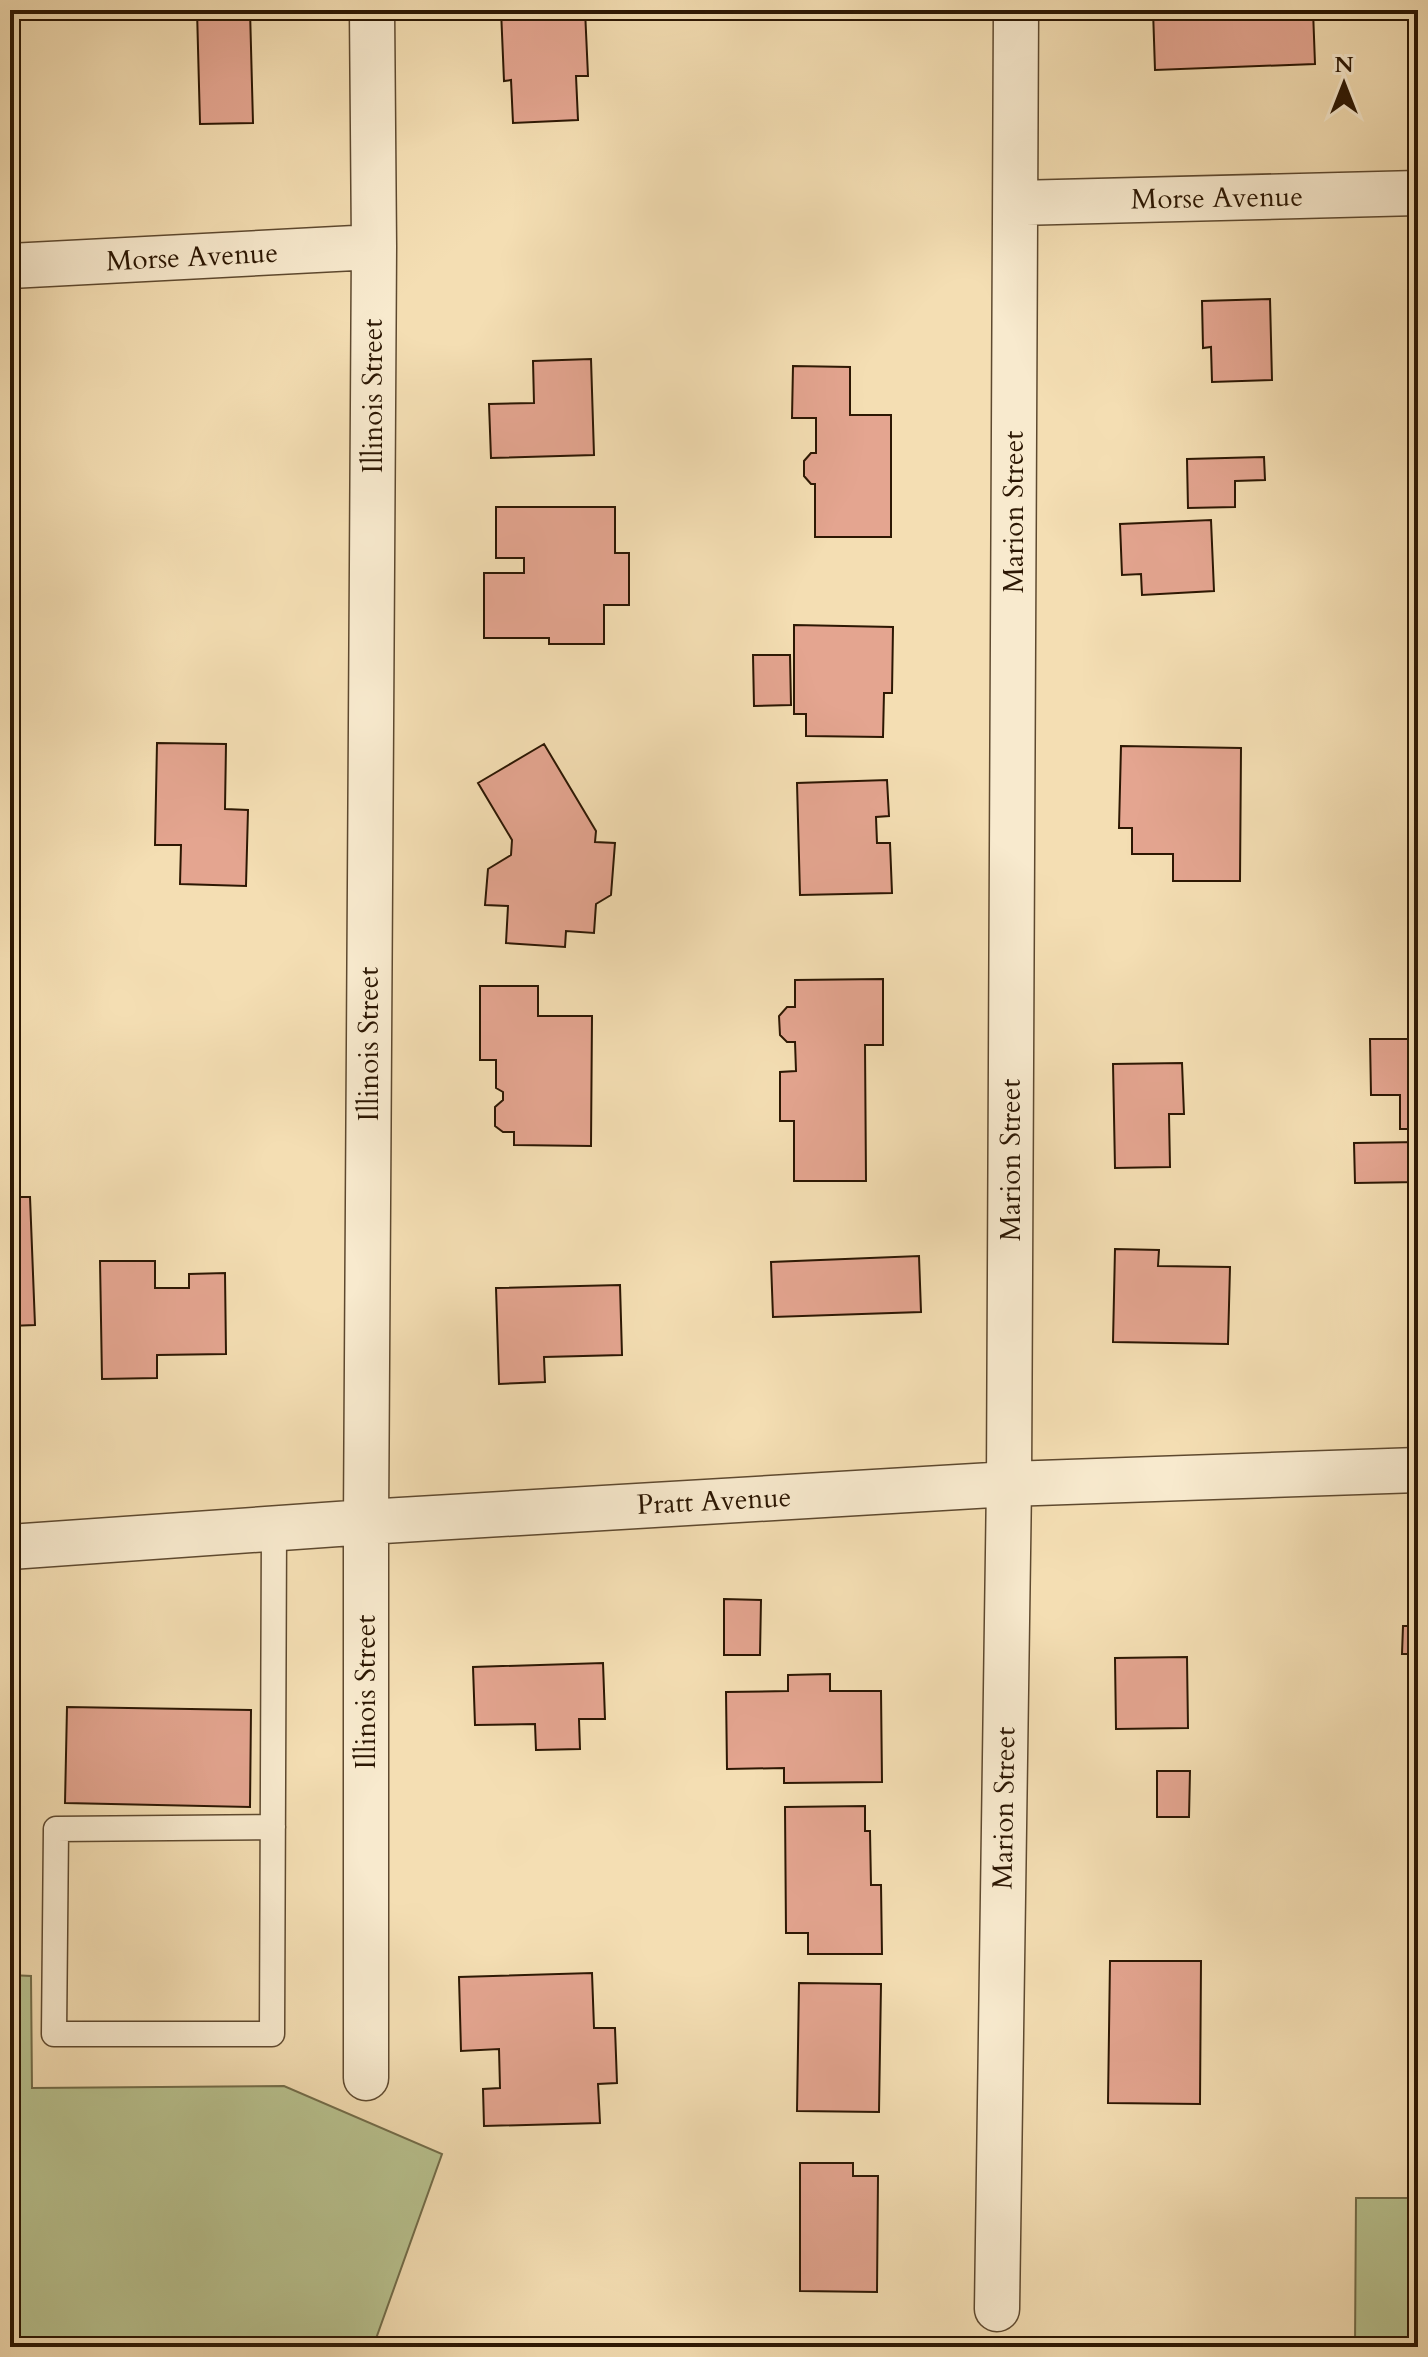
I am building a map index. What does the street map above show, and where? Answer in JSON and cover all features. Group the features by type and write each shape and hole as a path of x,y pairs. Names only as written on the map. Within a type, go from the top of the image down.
{"street":[{"name":"Illinois Street","path":"366,2078 366,1522 374,247 372,10"},
{"name":"Marion Street","path":"997,2309 1009,1484 1016,10"},
{"name":"Morse Avenue","path":"1016,203 1418,193"},
{"name":"Morse Avenue","path":"10,266 374,247"},
{"name":"Pratt Avenue","path":"10,1547 366,1522 1009,1484 1418,1470"}],"lane":[{"path":"273,1827 56,1829 54,2034 272,2034 273,1827 274,1529"}],"green space":[{"path":"10,1975 31,1976 32,2088 284,2086 442,2154 373,2347 10,2347"},
{"path":"1356,2198 1418,2198 1418,2347 1355,2347"}],"building":[{"path":"197,10 250,10 253,123 200,124"},
{"path":"501,10 585,10 588,76 576,76 578,120 513,123 511,80 504,81"},
{"path":"1153,10 1313,10 1315,64 1155,70"},
{"path":"1270,299 1272,380 1212,382 1211,347 1203,348 1202,301"},
{"path":"591,359 594,455 491,458 489,404 534,403 533,361"},
{"path":"793,366 850,367 850,415 891,415 891,537 815,537 815,484 804,476 804,461 811,453 816,453 816,418 792,418"},
{"path":"1264,457 1265,480 1235,481 1235,507 1188,508 1187,459"},
{"path":"496,507 615,507 615,553 629,553 629,605 604,605 604,644 549,644 549,638 484,638 484,573 524,573 524,558 496,558"},
{"path":"1211,520 1214,591 1142,595 1141,574 1122,575 1120,524"},
{"path":"794,625 893,627 892,693 884,693 883,737 806,736 806,714 794,714"},
{"path":"753,655 790,655 791,705 754,706"},
{"path":"157,743 226,744 225,809 248,810 246,886 180,884 181,845 155,845"},
{"path":"544,744 596,831 595,842 615,843 611,895 596,904 594,933 566,931 565,947 506,943 508,906 485,905 488,869 511,855 512,840 478,783"},
{"path":"1121,746 1241,748 1240,881 1173,881 1173,854 1132,854 1132,828 1119,828"},
{"path":"887,780 889,816 876,817 877,843 890,843 892,893 800,895 797,783"},
{"path":"883,979 883,1045 865,1045 866,1181 794,1181 794,1121 780,1121 780,1072 796,1071 795,1042 787,1042 780,1035 779,1016 787,1007 795,1007 795,980"},
{"path":"480,986 538,986 538,1016 592,1016 591,1146 514,1145 514,1132 503,1132 495,1126 495,1107 503,1100 503,1092 496,1088 496,1060 480,1060"},
{"path":"1413,1030 1418,1030 1418,1129 1400,1129 1400,1095 1371,1095 1370,1039 1413,1039"},
{"path":"1182,1063 1184,1114 1169,1114 1170,1167 1115,1168 1113,1064"},
{"path":"1418,1142 1418,1182 1355,1183 1354,1143"},
{"path":"10,1197 30,1197 35,1325 10,1326"},
{"path":"1115,1249 1159,1250 1158,1266 1230,1267 1228,1344 1113,1342"},
{"path":"1414,1250 1418,1250 1418,1323 1413,1323"},
{"path":"919,1256 921,1312 773,1317 771,1262"},
{"path":"100,1261 155,1261 155,1288 189,1288 189,1274 225,1273 226,1354 157,1355 157,1378 102,1379"},
{"path":"620,1285 622,1355 544,1357 545,1382 499,1384 496,1288"},
{"path":"724,1599 761,1600 760,1655 724,1655"},
{"path":"1403,1626 1418,1626 1418,1654 1402,1654"},
{"path":"1187,1657 1188,1728 1116,1729 1115,1658"},
{"path":"603,1663 605,1719 579,1719 580,1749 536,1750 535,1724 475,1725 473,1667"},
{"path":"830,1674 830,1691 881,1691 882,1782 784,1783 784,1768 727,1769 726,1692 788,1691 788,1675"},
{"path":"67,1707 251,1710 250,1807 65,1803"},
{"path":"1157,1771 1190,1771 1189,1817 1157,1817"},
{"path":"865,1806 865,1831 870,1831 871,1885 881,1885 882,1954 808,1954 808,1933 786,1933 785,1807"},
{"path":"1110,1961 1201,1961 1200,2104 1108,2103"},
{"path":"592,1973 594,2028 615,2028 617,2083 598,2084 600,2123 484,2126 483,2089 500,2088 499,2049 461,2051 459,1977"},
{"path":"799,1983 881,1984 879,2112 797,2111"},
{"path":"800,2163 853,2163 853,2176 878,2176 877,2292 800,2291"}]}
